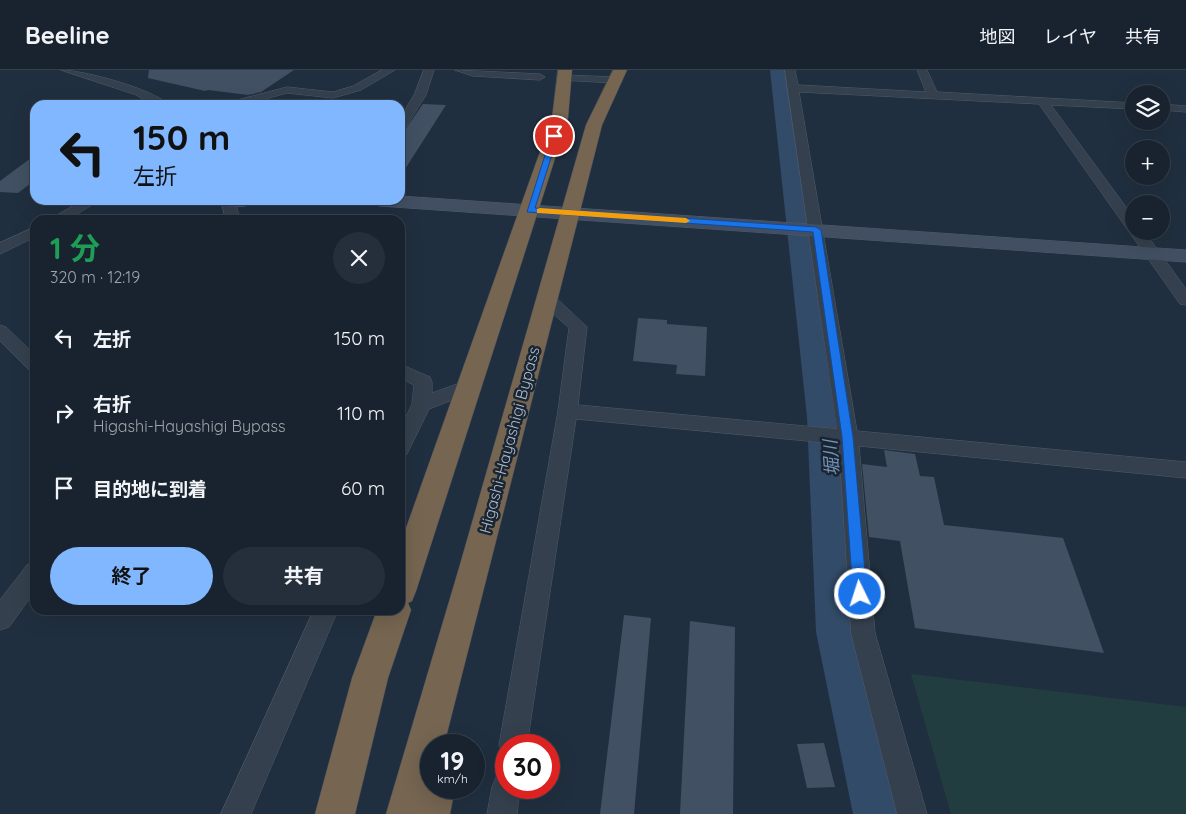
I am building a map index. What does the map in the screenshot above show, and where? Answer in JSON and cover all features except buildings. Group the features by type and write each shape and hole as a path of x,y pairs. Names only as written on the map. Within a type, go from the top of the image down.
{"highway":[{"path":"405,576 560,118 564,74"},
{"name":"Higashi-Hayashigi Bypass","path":"406,814 475,568 569,212 594,126 617,75"},
{"path":"445,734 475,568"},
{"path":"327,814 370,678 392,615"},
{"path":"336,814 370,678"},
{"path":"430,814 433,799"}],"street":[{"path":"66,70 140,93 153,100"},
{"path":"249,100 287,90 333,95 357,88 390,70"},
{"path":"405,119 420,95 429,70"},
{"path":"460,70 473,73 540,77"},
{"path":"790,70 848,437 863,633 912,814"},
{"path":"922,70 933,95"},
{"path":"564,74 617,75"},
{"path":"792,88 1125,106"},
{"path":"1042,101 1125,216"},
{"path":"1170,108 1186,109"},
{"path":"405,202 1186,256"},
{"path":"65,215 84,205"},
{"path":"0,250 30,234"},
{"path":"1143,240 1186,300"},
{"path":"515,734 568,411 578,327 546,298"},
{"path":"0,331 30,361"},
{"path":"405,373 423,382 422,404 405,439"},
{"path":"422,404 471,385"},
{"path":"568,411 1186,470"},
{"path":"0,619 30,579"},
{"path":"236,814 324,615"},
{"path":"502,814 504,799"}],"green space":[{"path":"911,674 1186,707 1186,814 951,814"}],"waterway":[{"name":"堀川","path":"781,70 828,417 843,632 885,814"}],"slow traffic":[{"path":"540,211 686,221"}],"route":[{"path":"554,136 530,210 816,230 848,437 860,594"}]}
